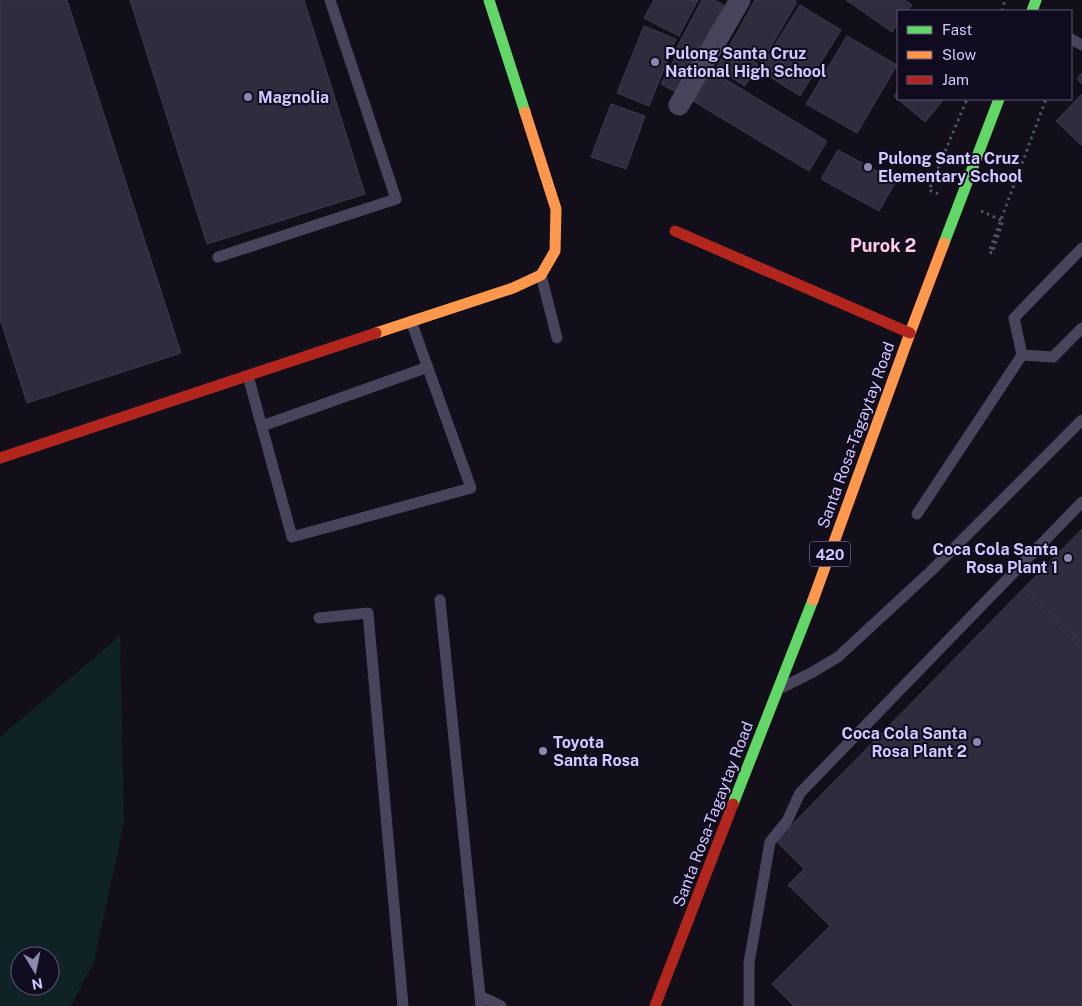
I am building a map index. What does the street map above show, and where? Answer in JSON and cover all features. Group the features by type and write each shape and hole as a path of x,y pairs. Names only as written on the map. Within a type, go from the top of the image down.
{"street":[{"path":"0,458 513,288 541,275 555,251 556,209 489,0"},
{"path":"679,105 740,0"},
{"name":"Santa Rosa-Tagaytay Road","path":"655,1006 780,688 998,100"},
{"path":"675,231 910,333"}],"lane":[{"path":"218,257 396,199 330,0"},
{"path":"917,514 1022,355 1014,318 1082,248"},
{"path":"541,275 557,338"},
{"path":"248,376 292,537 471,488 411,321"},
{"path":"1022,355 1053,357 1082,328"},
{"path":"262,426 428,367"},
{"path":"780,688 838,658 931,572 1082,420"},
{"path":"749,1006 749,963 770,842 787,821 800,793 1082,502"},
{"path":"440,600 480,1001 501,1006"},
{"path":"319,618 368,613 403,1006"}],"path":[{"path":"930,190 967,100"},
{"path":"1003,221 992,253 989,252 1046,100"}],"green space":[{"path":"120,636 124,822 94,962 71,1006 0,1006 0,737"}],"building":[{"path":"0,0 67,0 181,353 27,403 0,319"},
{"name":"Magnolia","path":"130,0 304,0 365,194 207,244"},
{"path":"654,0 698,0 679,36 644,18"},
{"path":"702,0 714,0 724,5 696,57 677,47"},
{"path":"755,0 794,0 797,2 762,62 730,45"},
{"path":"846,0 905,0 912,5 909,10 897,10 897,25 892,32"},
{"path":"800,5 841,30 800,96 759,70"},
{"path":"644,26 676,39 649,106 617,93"},
{"path":"847,36 897,65 857,133 806,104"},
{"path":"729,46 758,64 745,86 716,68"},
{"path":"678,52 693,59 676,92 661,84"},
{"path":"712,71 827,141 809,171 693,101"},
{"path":"1082,73 1082,84 1077,79"},
{"path":"1082,94 1082,146 1056,121"},
{"path":"899,100 943,100 925,122"},
{"path":"611,104 645,116 626,169 591,157"},
{"path":"838,150 896,181 879,211 821,179"},
{"name":"Coca Cola Santa Rosa Plant 1","path":"1082,529 1082,643 1025,587"},
{"name":"Coca Cola Santa Rosa Plant 2","path":"1025,587 1082,643 1082,1006 794,1006 772,984 830,926 788,885 804,869 776,841"}],"traffic: fast":[{"path":"489,0 525,112"},
{"path":"1032,10 1036,0"},
{"path":"944,243 999,100"},
{"path":"733,804 813,600"}],"traffic: slow":[{"path":"376,333 513,288 541,275 555,251 556,209 525,112"},
{"path":"813,600 944,243"}],"traffic: jam":[{"path":"675,231 910,333"},
{"path":"0,458 376,333"},
{"path":"655,1006 733,804"}],"place":[{"name":"Pulong Santa Cruz National High School","path":"655,62"},
{"name":"Magnolia","path":"248,97"},
{"name":"Pulong Santa Cruz Elementary School","path":"868,167"},
{"name":"Coca Cola Santa Rosa Plant 1","path":"1068,558"},
{"name":"Coca Cola Santa Rosa Plant 2","path":"977,742"},
{"name":"Toyota Santa Rosa","path":"543,751"}],"district":[{"name":"Purok 2","path":"883,245"}]}
